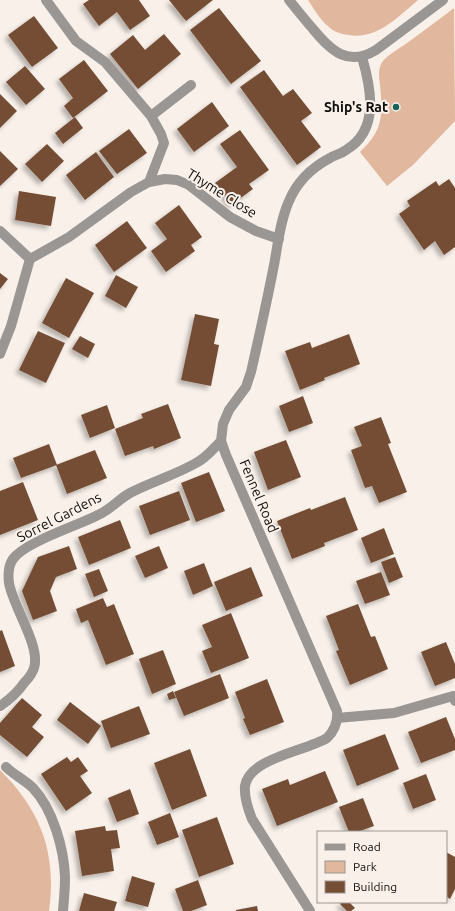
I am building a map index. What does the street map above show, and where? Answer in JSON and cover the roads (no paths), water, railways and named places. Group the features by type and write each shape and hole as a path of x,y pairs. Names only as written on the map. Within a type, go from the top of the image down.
{"street":[{"path":"46,0 76,41 105,62 151,116 161,134 164,143 149,182"},
{"path":"289,0 324,43 340,55 350,57 362,57 376,50 442,0"},
{"path":"221,441 224,424 229,410 246,387 251,372 284,213 297,185 306,174 320,164 346,151 356,144 365,129 370,114 370,101 369,82 362,57"},
{"path":"151,116 191,85"},
{"name":"Thyme Close","path":"30,259 69,237 131,192 149,182 165,179 177,180 189,185 230,217 256,231 279,239"},
{"path":"0,231 30,259 11,326 0,354"},
{"name":"Sorrel Gardens","path":"0,706 20,690 34,669 36,661 30,638 11,593 8,579 8,570 15,556 28,546 99,515 128,494 197,463 210,453 221,441"},
{"name":"Fennel Road","path":"221,441 337,711 337,718"},
{"path":"310,911 252,819 247,806 245,786 249,776 260,765 327,738 334,729 337,718 394,713 453,696 455,701"},
{"path":"6,767 33,788 51,818 57,834 63,863 65,889 63,911"}],"place":[{"name":"Ship's Rat","path":"396,107"}]}
